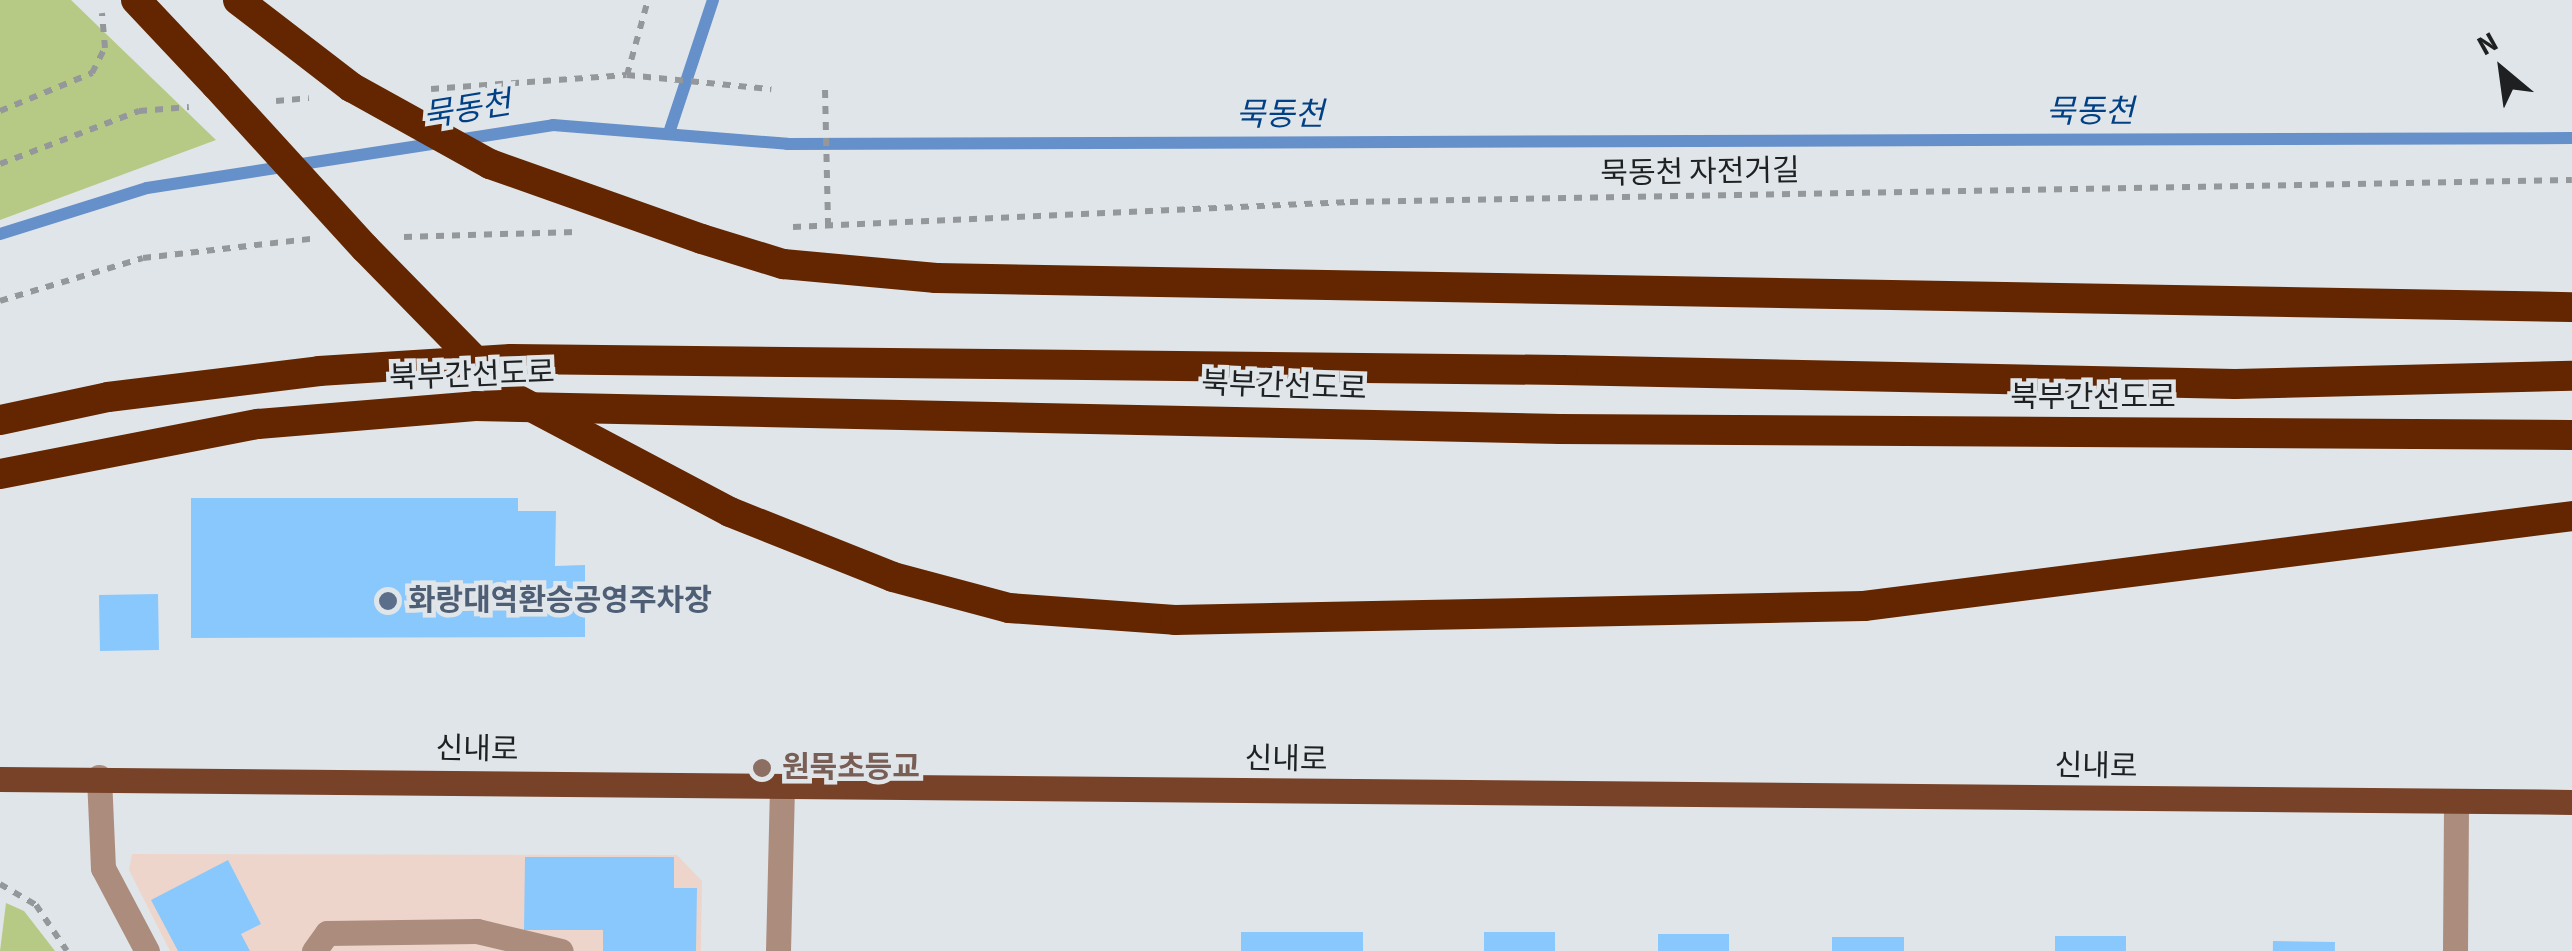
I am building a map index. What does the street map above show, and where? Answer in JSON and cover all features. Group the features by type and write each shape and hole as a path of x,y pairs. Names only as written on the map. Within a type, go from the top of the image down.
{"highway":[{"path":"136,0 365,248 509,394 730,512 894,577 1008,608 1174,620 1864,606 2572,516"},
{"path":"238,0 352,87 490,164 783,264 936,278 2572,307"},
{"name":"북부간선도로","path":"0,420 108,397 300,374 512,359 1562,370 2235,384 2572,376"},
{"name":"북부간선도로","path":"0,474 258,424 475,406 1560,430 2572,435"}],"main road":[{"name":"신내로","path":"0,779 2572,802"}],"street":[{"path":"100,778 102,868 147,951"},
{"path":"778,951 782,788"},
{"path":"2455,951 2456,803"},
{"path":"314,951 328,933 459,932 491,932 524,948 560,951"}],"path":[{"path":"648,0 627,76 771,89"},
{"path":"0,111 92,74 104,48 102,12"},
{"name":"묵동천 자전거길","path":"825,90 828,226 1350,202 2572,180"},
{"path":"0,884 36,904 67,951"}],"shaded area":[{"path":"132,854 677,855 702,881 701,951 170,951 129,870"}],"green space":[{"path":"0,0 71,0 216,140 0,220"},
{"path":"6,903 24,911 55,951 0,951"}],"building":[{"name":"화랑대역환승공영주차장","path":"191,498 518,498 518,511 556,511 555,566 585,565 585,637 191,638"},
{"path":"158,594 159,650 100,651 99,595"},
{"path":"525,857 674,857 674,888 697,888 696,951 603,951 603,930 524,930"},
{"path":"228,860 261,924 241,934 250,951 178,951 151,900"},
{"path":"1241,932 1363,932 1363,951 1241,951"},
{"path":"1484,932 1555,932 1555,951 1484,951"},
{"path":"1658,934 1729,934 1729,951 1658,951"},
{"path":"2055,936 2126,936 2126,951 2055,951"},
{"path":"1832,937 1904,937 1904,951 1832,951"},
{"path":"2273,941 2335,942 2335,951 2273,951"}],"waterway":[{"path":"669,133 713,0"},
{"name":"묵동천","path":"0,234 147,188 553,125 787,144 2572,138"}],"place":[{"name":"화랑대역환승공영주차장","path":"388,601"},
{"name":"원묵초등교","path":"762,768"}]}
